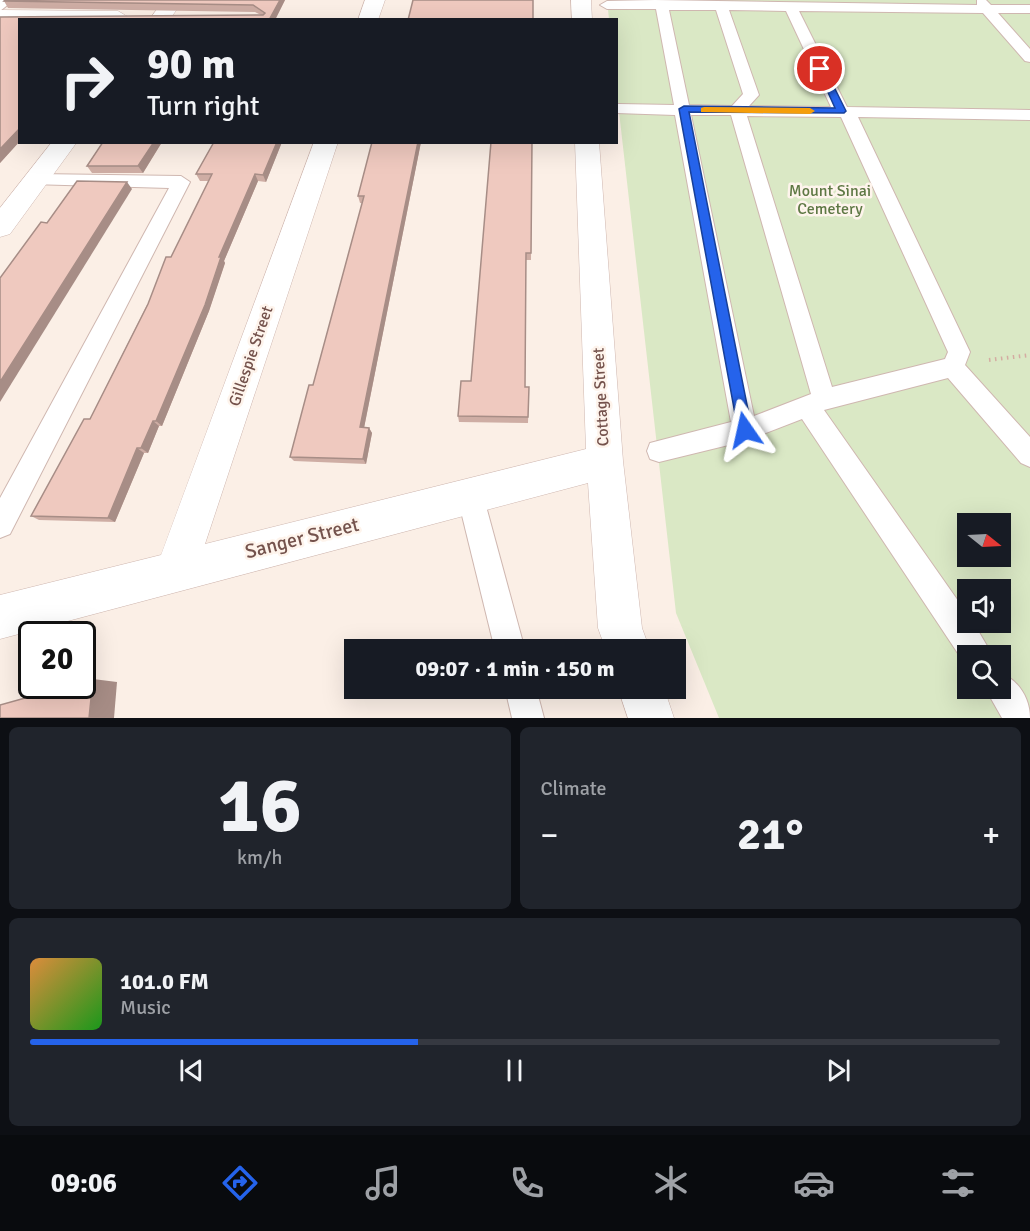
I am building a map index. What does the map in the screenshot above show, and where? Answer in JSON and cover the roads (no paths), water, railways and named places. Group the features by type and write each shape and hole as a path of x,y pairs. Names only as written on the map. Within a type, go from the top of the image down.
{"street":[{"path":"161,18 174,0"},
{"path":"369,18 375,0"},
{"path":"581,0 582,18"},
{"path":"0,16 107,18"},
{"path":"0,227 63,144"},
{"name":"Gillespie Street","path":"176,570 325,144"},
{"name":"Cottage Street","path":"586,144 605,461 620,628 624,639"},
{"name":"Sanger Street","path":"0,617 605,461"},
{"path":"645,699 651,718"}],"lane":[{"path":"0,7 8,0"},
{"path":"662,2 745,430"},
{"path":"607,4 662,2 983,4 1030,9"},
{"path":"720,3 751,95 737,110"},
{"path":"788,3 844,112 960,352 953,367"},
{"path":"983,4 1030,58"},
{"path":"618,109 1030,115"},
{"path":"737,110 816,403 971,645"},
{"path":"0,525 181,182 36,180"},
{"path":"659,451 745,430 816,403 953,367"},
{"path":"953,367 1030,455"},
{"path":"470,495 507,639"},
{"path":"523,699 528,718"},
{"path":"1008,699 1021,718"}],"park label":[{"name":"Mount Sinai Cemetery","path":"830,200"}]}
